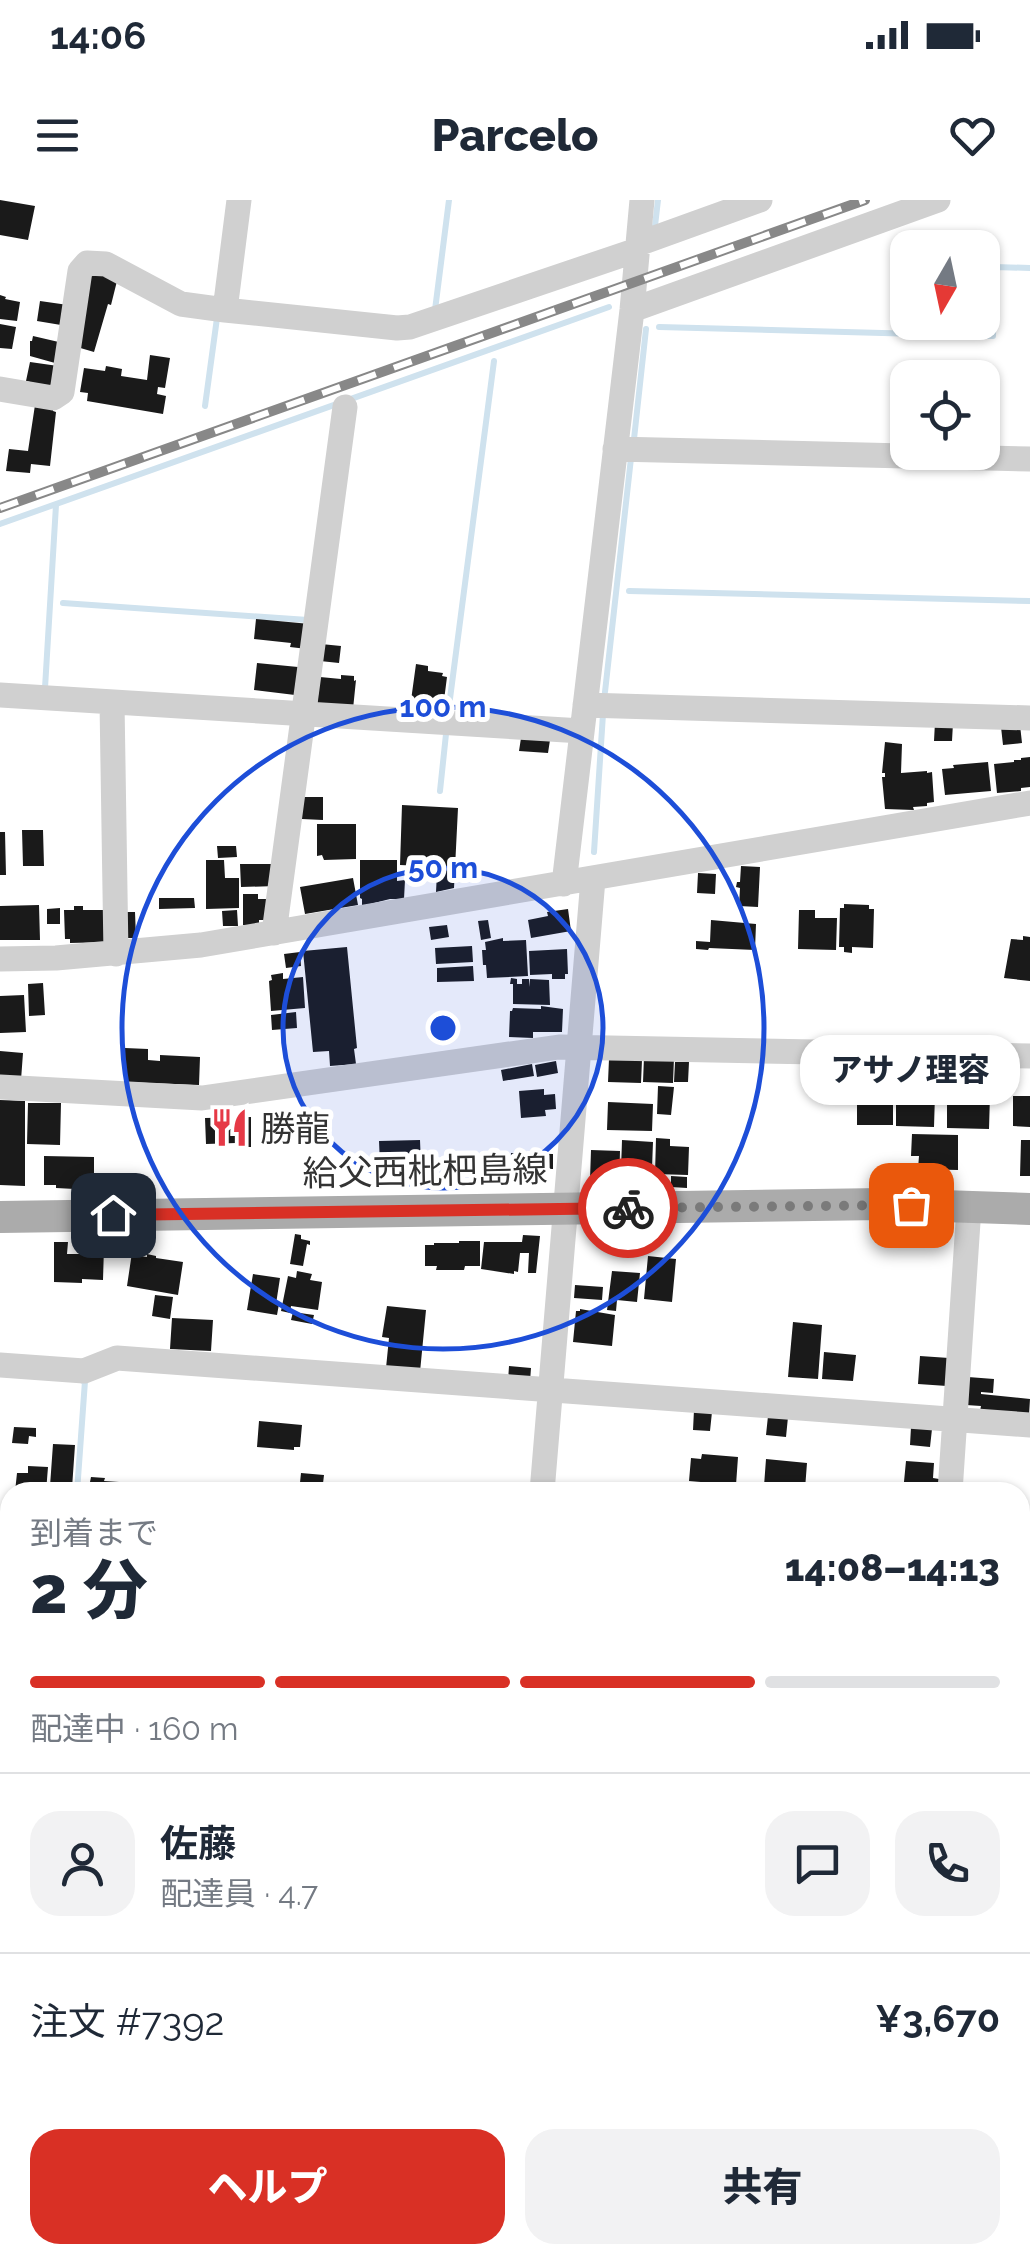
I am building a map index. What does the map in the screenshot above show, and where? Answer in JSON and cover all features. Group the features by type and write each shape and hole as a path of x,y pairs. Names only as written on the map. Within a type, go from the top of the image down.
{"main road":[{"name":"給父西枇杷島線","path":"0,1217 882,1204 1030,1209"}],"street":[{"path":"225,310 239,200"},
{"path":"564,884 642,200"},
{"path":"0,389 53,398 62,392 80,271 87,263 106,264 181,304 410,327 760,200"},
{"path":"632,310 938,200"},
{"path":"274,933 345,407"},
{"path":"615,449 1030,459"},
{"path":"0,694 304,714 1030,718"},
{"path":"112,702 116,954"},
{"path":"0,958 56,958 200,945 1030,803"},
{"path":"543,1482 593,880"},
{"path":"0,1087 202,1098 579,1046 1030,1056"},
{"path":"951,1482 969,1206"},
{"path":"0,1365 84,1371 117,1358 1030,1425"}],"building":[{"path":"0,200 35,206 28,240 0,235"},
{"path":"91,270 118,277 94,352 77,347"},
{"path":"0,295 20,302 17,321 0,319"},
{"path":"40,301 68,305 67,326 37,321"},
{"path":"0,324 16,327 12,349 0,348"},
{"path":"33,336 63,343 55,363 30,356"},
{"path":"150,355 170,358 165,388 158,387 157,394 166,396 163,414 87,401 88,393 80,392 84,368 122,369 121,376 147,380"},
{"path":"30,362 58,366 55,388 26,381"},
{"path":"35,405 53,407 56,412 50,466 31,464 30,473 6,471 9,449 28,451"},
{"path":"256,619 310,624 307,649 254,639"},
{"path":"321,644 341,646 339,663 320,661"},
{"path":"257,663 298,667 295,695 254,690"},
{"path":"416,664 447,677 443,708 425,701 423,717 409,715"},
{"path":"341,675 354,676 356,680 353,709 317,705 320,677 341,679"},
{"path":"935,722 953,723 952,741 934,741"},
{"path":"1020,725 1022,743 1003,745 1001,727"},
{"path":"521,738 550,740 548,753 519,751"},
{"path":"885,742 902,744 901,773 932,772 934,802 913,807 914,810 885,809"},
{"path":"1030,757 1030,787 997,793 994,764"},
{"path":"988,762 991,791 945,795 942,769"},
{"path":"302,797 323,797 323,820 302,819"},
{"path":"402,805 458,808 454,888 436,892 437,872 422,871 422,866 400,865"},
{"path":"317,824 356,824 356,859 324,860 322,855 317,856"},
{"path":"22,830 43,830 44,866 23,866"},
{"path":"0,832 5,832 6,875 0,875"},
{"path":"217,846 236,846 237,857 218,858"},
{"path":"206,860 224,860 225,878 239,878 239,908 206,909"},
{"path":"360,860 397,860 397,881 405,880 404,899 362,906"},
{"path":"240,864 276,864 276,886 241,887"},
{"path":"741,866 760,867 758,907 739,906 740,888 736,887"},
{"path":"698,873 716,874 715,894 697,893"},
{"path":"353,878 358,905 305,914 300,887"},
{"path":"243,894 270,899 266,920 259,920 259,925 243,925"},
{"path":"159,898 194,898 195,908 159,909"},
{"path":"844,904 869,905 869,909 874,909 873,948 852,947 852,953 839,947 840,908"},
{"path":"39,905 40,940 0,940 0,906"},
{"path":"74,906 83,906 83,910 111,910 108,942 70,943 70,939 65,939 64,910 74,910"},
{"path":"60,908 60,924 47,924 47,909"},
{"path":"568,909 571,931 531,938 528,920"},
{"path":"237,910 238,926 223,926 222,911"},
{"path":"799,910 815,910 815,918 837,918 836,950 798,949"},
{"path":"124,912 135,912 136,938 124,938"},
{"path":"488,920 491,938 481,940 478,921"},
{"path":"711,920 756,924 755,950 696,949 696,941 710,942"},
{"path":"447,925 449,937 431,940 429,927"},
{"path":"1023,936 1030,937 1030,981 1004,978 1011,939 1023,940"},
{"path":"503,938 526,940 528,976 487,978 482,950 486,950 485,942"},
{"path":"472,946 473,962 436,964 435,948"},
{"path":"347,947 356,1064 330,1066 329,1051 313,1052 303,951"},
{"path":"567,949 565,979 552,979 552,974 530,975 529,951"},
{"path":"300,952 301,966 286,968 284,954"},
{"path":"473,966 474,981 437,982 437,968"},
{"path":"283,973 283,979 303,977 305,1008 271,1011 269,981 271,975"},
{"path":"511,978 517,979 517,984 529,979 529,987 530,979 549,980 550,1005 513,1004"},
{"path":"43,983 45,1015 29,1016 28,984"},
{"path":"24,995 26,1032 0,1033 0,996"},
{"path":"513,1008 563,1009 562,1032 533,1032 533,1038 509,1037"},
{"path":"296,1012 297,1028 272,1030 271,1015"},
{"path":"125,1048 148,1049 148,1060 160,1061 160,1055 200,1057 199,1085 124,1082"},
{"path":"0,1051 23,1053 21,1080 0,1079"},
{"path":"644,1057 674,1058 673,1083 643,1082"},
{"path":"609,1059 642,1060 641,1083 608,1082"},
{"path":"556,1061 558,1073 537,1077 535,1065"},
{"path":"675,1062 689,1062 688,1082 674,1082"},
{"path":"858,1062 883,1063 882,1082 858,1081"},
{"path":"532,1064 534,1076 503,1081 501,1070"},
{"path":"973,1065 993,1065 992,1090 972,1090"},
{"path":"658,1086 674,1087 671,1115 657,1114"},
{"path":"544,1089 544,1095 555,1094 556,1109 545,1110 546,1116 521,1118 519,1091"},
{"path":"857,1093 893,1097 893,1125 857,1125"},
{"path":"896,1093 935,1094 934,1127 896,1126"},
{"path":"947,1095 990,1095 989,1129 947,1128"},
{"path":"1013,1096 1030,1096 1030,1127 1013,1126"},
{"path":"0,1100 25,1101 25,1186 0,1185"},
{"path":"608,1102 653,1104 652,1131 607,1130"},
{"path":"28,1103 61,1103 60,1145 27,1144"},
{"path":"251,1117 251,1147 206,1144 205,1118"},
{"path":"912,1134 958,1135 958,1170 918,1169 919,1156 911,1156"},
{"path":"656,1138 670,1139 670,1146 689,1147 688,1175 655,1174"},
{"path":"420,1140 421,1165 380,1165 379,1141"},
{"path":"622,1140 653,1142 652,1168 643,1168 643,1173 621,1172"},
{"path":"1021,1140 1030,1140 1030,1176 1020,1176"},
{"path":"591,1150 620,1151 619,1186 598,1185 598,1181 590,1180"},
{"path":"511,1153 553,1154 553,1169 511,1168"},
{"path":"44,1156 94,1157 94,1189 75,1192 44,1185"},
{"path":"671,1176 687,1177 687,1188 671,1187"},
{"path":"599,1232 609,1232 608,1249 598,1248"},
{"path":"295,1234 310,1241 303,1266 290,1264"},
{"path":"523,1235 540,1236 536,1273 528,1273 529,1253 520,1253 518,1272 514,1274 481,1269 484,1242 522,1242"},
{"path":"134,1239 142,1240 139,1256 147,1254 183,1262 178,1295 127,1286"},
{"path":"480,1241 480,1266 436,1270 437,1266 425,1266 425,1245"},
{"path":"54,1242 68,1242 67,1254 81,1254 81,1246 104,1247 103,1280 54,1282"},
{"path":"648,1256 676,1259 672,1302 644,1299"},
{"path":"297,1271 312,1274 310,1280 322,1282 318,1310 291,1306 290,1313 281,1311 288,1276 296,1278"},
{"path":"612,1271 640,1273 637,1302 617,1300 616,1311 607,1310"},
{"path":"253,1274 280,1278 277,1315 247,1310"},
{"path":"575,1285 603,1287 602,1300 574,1298"},
{"path":"155,1295 173,1297 170,1319 152,1316"},
{"path":"387,1306 426,1310 420,1372 386,1368 389,1338 382,1337"},
{"path":"576,1311 615,1315 612,1346 573,1342"},
{"path":"293,1312 314,1315 312,1324 291,1320"},
{"path":"172,1318 213,1320 211,1351 170,1349"},
{"path":"793,1322 822,1325 818,1379 788,1377"},
{"path":"824,1352 856,1355 853,1381 822,1379"},
{"path":"920,1356 949,1358 947,1386 918,1384"},
{"path":"509,1366 531,1368 530,1382 508,1381"},
{"path":"968,1377 994,1379 993,1393 981,1394 1030,1399 1029,1415 980,1411 981,1406 966,1405"},
{"path":"694,1410 712,1412 710,1431 693,1430"},
{"path":"768,1416 788,1417 786,1437 766,1435"},
{"path":"259,1421 302,1425 300,1447 257,1447"},
{"path":"14,1427 36,1428 36,1437 29,1436 28,1444 12,1443"},
{"path":"911,1427 932,1429 930,1447 910,1445"},
{"path":"53,1444 75,1445 72,1482 50,1482"},
{"path":"702,1454 738,1457 736,1482 689,1481 691,1458 701,1459"},
{"path":"766,1459 807,1463 806,1482 764,1482"},
{"path":"906,1461 934,1463 933,1478 939,1482 904,1482"},
{"path":"28,1466 48,1467 47,1482 16,1482 17,1473 28,1473"},
{"path":"301,1473 324,1475 323,1482 300,1482"},
{"path":"91,1477 119,1482 90,1482"}],"waterway":[{"path":"435,310 449,200"},
{"path":"655,226 658,200"},
{"path":"659,327 993,336 995,267 1030,268"},
{"path":"0,524 609,307"},
{"path":"205,406 217,318"},
{"path":"634,439 646,329"},
{"path":"448,714 494,361"},
{"path":"605,692 631,458"},
{"path":"45,688 56,505"},
{"path":"629,591 1030,601"},
{"path":"63,603 308,620"},
{"path":"594,852 603,714"},
{"path":"440,791 446,734"},
{"path":"78,1482 83,1381"}],"railway":[{"path":"0,508 865,200"}],"way so far":[{"path":"628,1208 911,1205"}],"place":[{"name":"勝龍","path":"230,1128"},
{"name":"アサノ理容","path":"911,1205"}],"route":[{"path":"113,1215 628,1208"}]}
